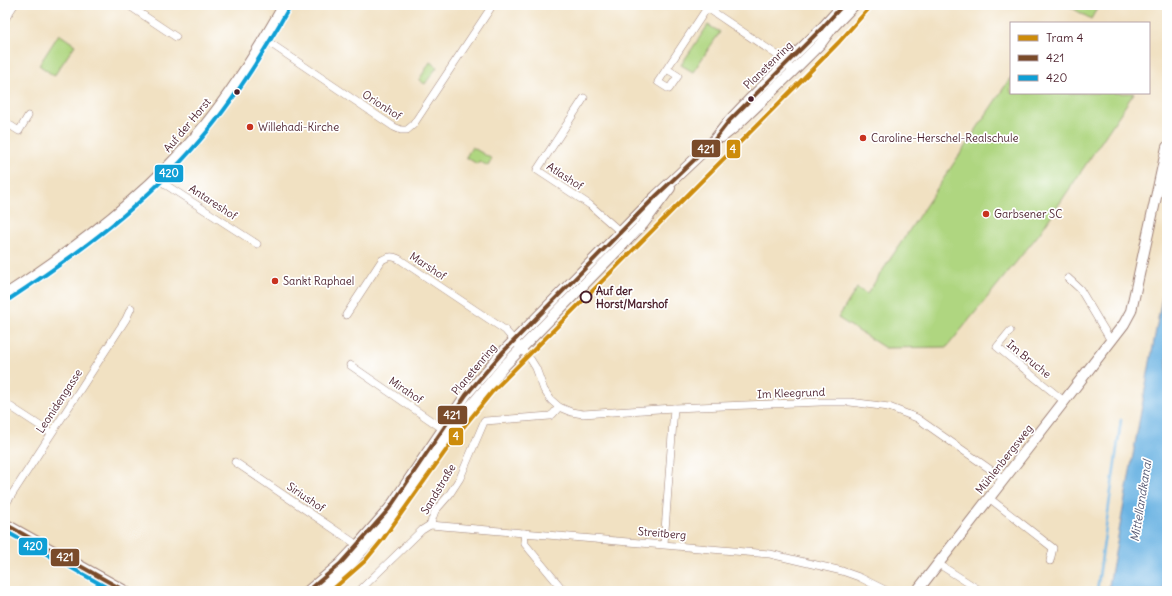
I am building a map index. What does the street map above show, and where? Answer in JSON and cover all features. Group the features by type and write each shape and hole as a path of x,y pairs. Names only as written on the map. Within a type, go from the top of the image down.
{"street":[{"path":"5,19 14,5"},
{"path":"128,5 176,37"},
{"name":"Auf der Horst","path":"5,295 82,240 123,207 158,177 184,150 205,126 242,74 284,5"},
{"name":"Planetenring","path":"517,344 620,232 656,196 712,143 736,126 843,5"},
{"name":"Planetenring","path":"789,67 821,43 832,28 854,5"},
{"path":"667,69 705,6 777,55 789,67"},
{"name":"Orionhof","path":"264,39 394,127 401,130 407,130 413,125 490,9"},
{"name":"Atlashof","path":"584,98 537,170 590,205 628,239"},
{"path":"5,122 19,130 28,116"},
{"name":"Mühlenbergsweg","path":"916,591 1124,324 1131,311 1167,147"},
{"name":"Antareshof","path":"158,177 166,185 257,244"},
{"name":"Planetenring","path":"308,591 360,549 393,516 478,380 643,224 663,199 676,178"},
{"name":"Marshof","path":"346,315 382,260 393,256 505,330 517,344"},
{"path":"1068,278 1080,289 1111,341"},
{"name":"Leonidengasse","path":"5,505 126,319 131,308"},
{"name":"Im Bruche","path":"1010,331 997,347 1064,401"},
{"name":"Im Kleegrund","path":"517,344 536,368 547,395 559,407 570,412 583,414 674,408 821,402 850,402 889,407 917,418 1004,479"},
{"name":"Mirahof","path":"350,365 446,431"},
{"path":"5,403 51,433"},
{"name":"Sandstraße","path":"360,591 422,530 430,526 435,511 449,495 460,478 485,421 550,416 559,407"},
{"path":"664,544 674,408"},
{"name":"Siriushof","path":"235,462 353,542 360,549"},
{"path":"989,498 1053,548 1050,561"},
{"path":"5,524 125,591"},
{"name":"Streitberg","path":"430,526 664,544 770,554 842,571 859,577 887,591"},
{"path":"524,533 525,544 564,591"},
{"name":"Planetenring","path":"322,591 343,572 360,549"},
{"path":"937,563 981,591"}],"green space":[{"path":"1067,5 1099,5 1091,19"},
{"path":"708,25 720,32 693,72 681,65"},
{"path":"59,34 75,45 54,76 39,65"},
{"path":"430,62 437,67 425,84 419,80"},
{"name":"Garbsener SC","path":"1010,79 1010,94 1133,94 1039,234 947,347 885,348 838,318 857,288 867,294"},
{"path":"472,147 492,159 488,166 479,161 477,164 466,157"}],"water":[{"name":"Mittellandkanal","path":"1167,270 1167,568 1163,591 1108,591"}],"waterway":[{"path":"1097,591 1121,420"}],"tram line":[{"name":"4","path":"331,591 365,561 383,539 457,435 492,392 793,89 839,42 872,5"}],"transit line":[{"name":"421","path":"308,591 340,564 389,509 466,395 502,353 656,196 712,143 729,121 843,5"},
{"name":"420","path":"8,300 86,246 158,185 201,139 237,92 259,59 289,8"},
{"name":"421","path":"5,524 125,591"},
{"name":"420","path":"5,531 113,591"}],"place":[{"name":"Willehadi-Kirche","path":"250,127"},
{"name":"Caroline-Herschel-Realschule","path":"863,138"},
{"name":"Garbsener SC","path":"986,214"},
{"name":"Sankt Raphael","path":"275,281"},
{"name":"Auf der Horst/Marshof","path":"586,297"}]}
